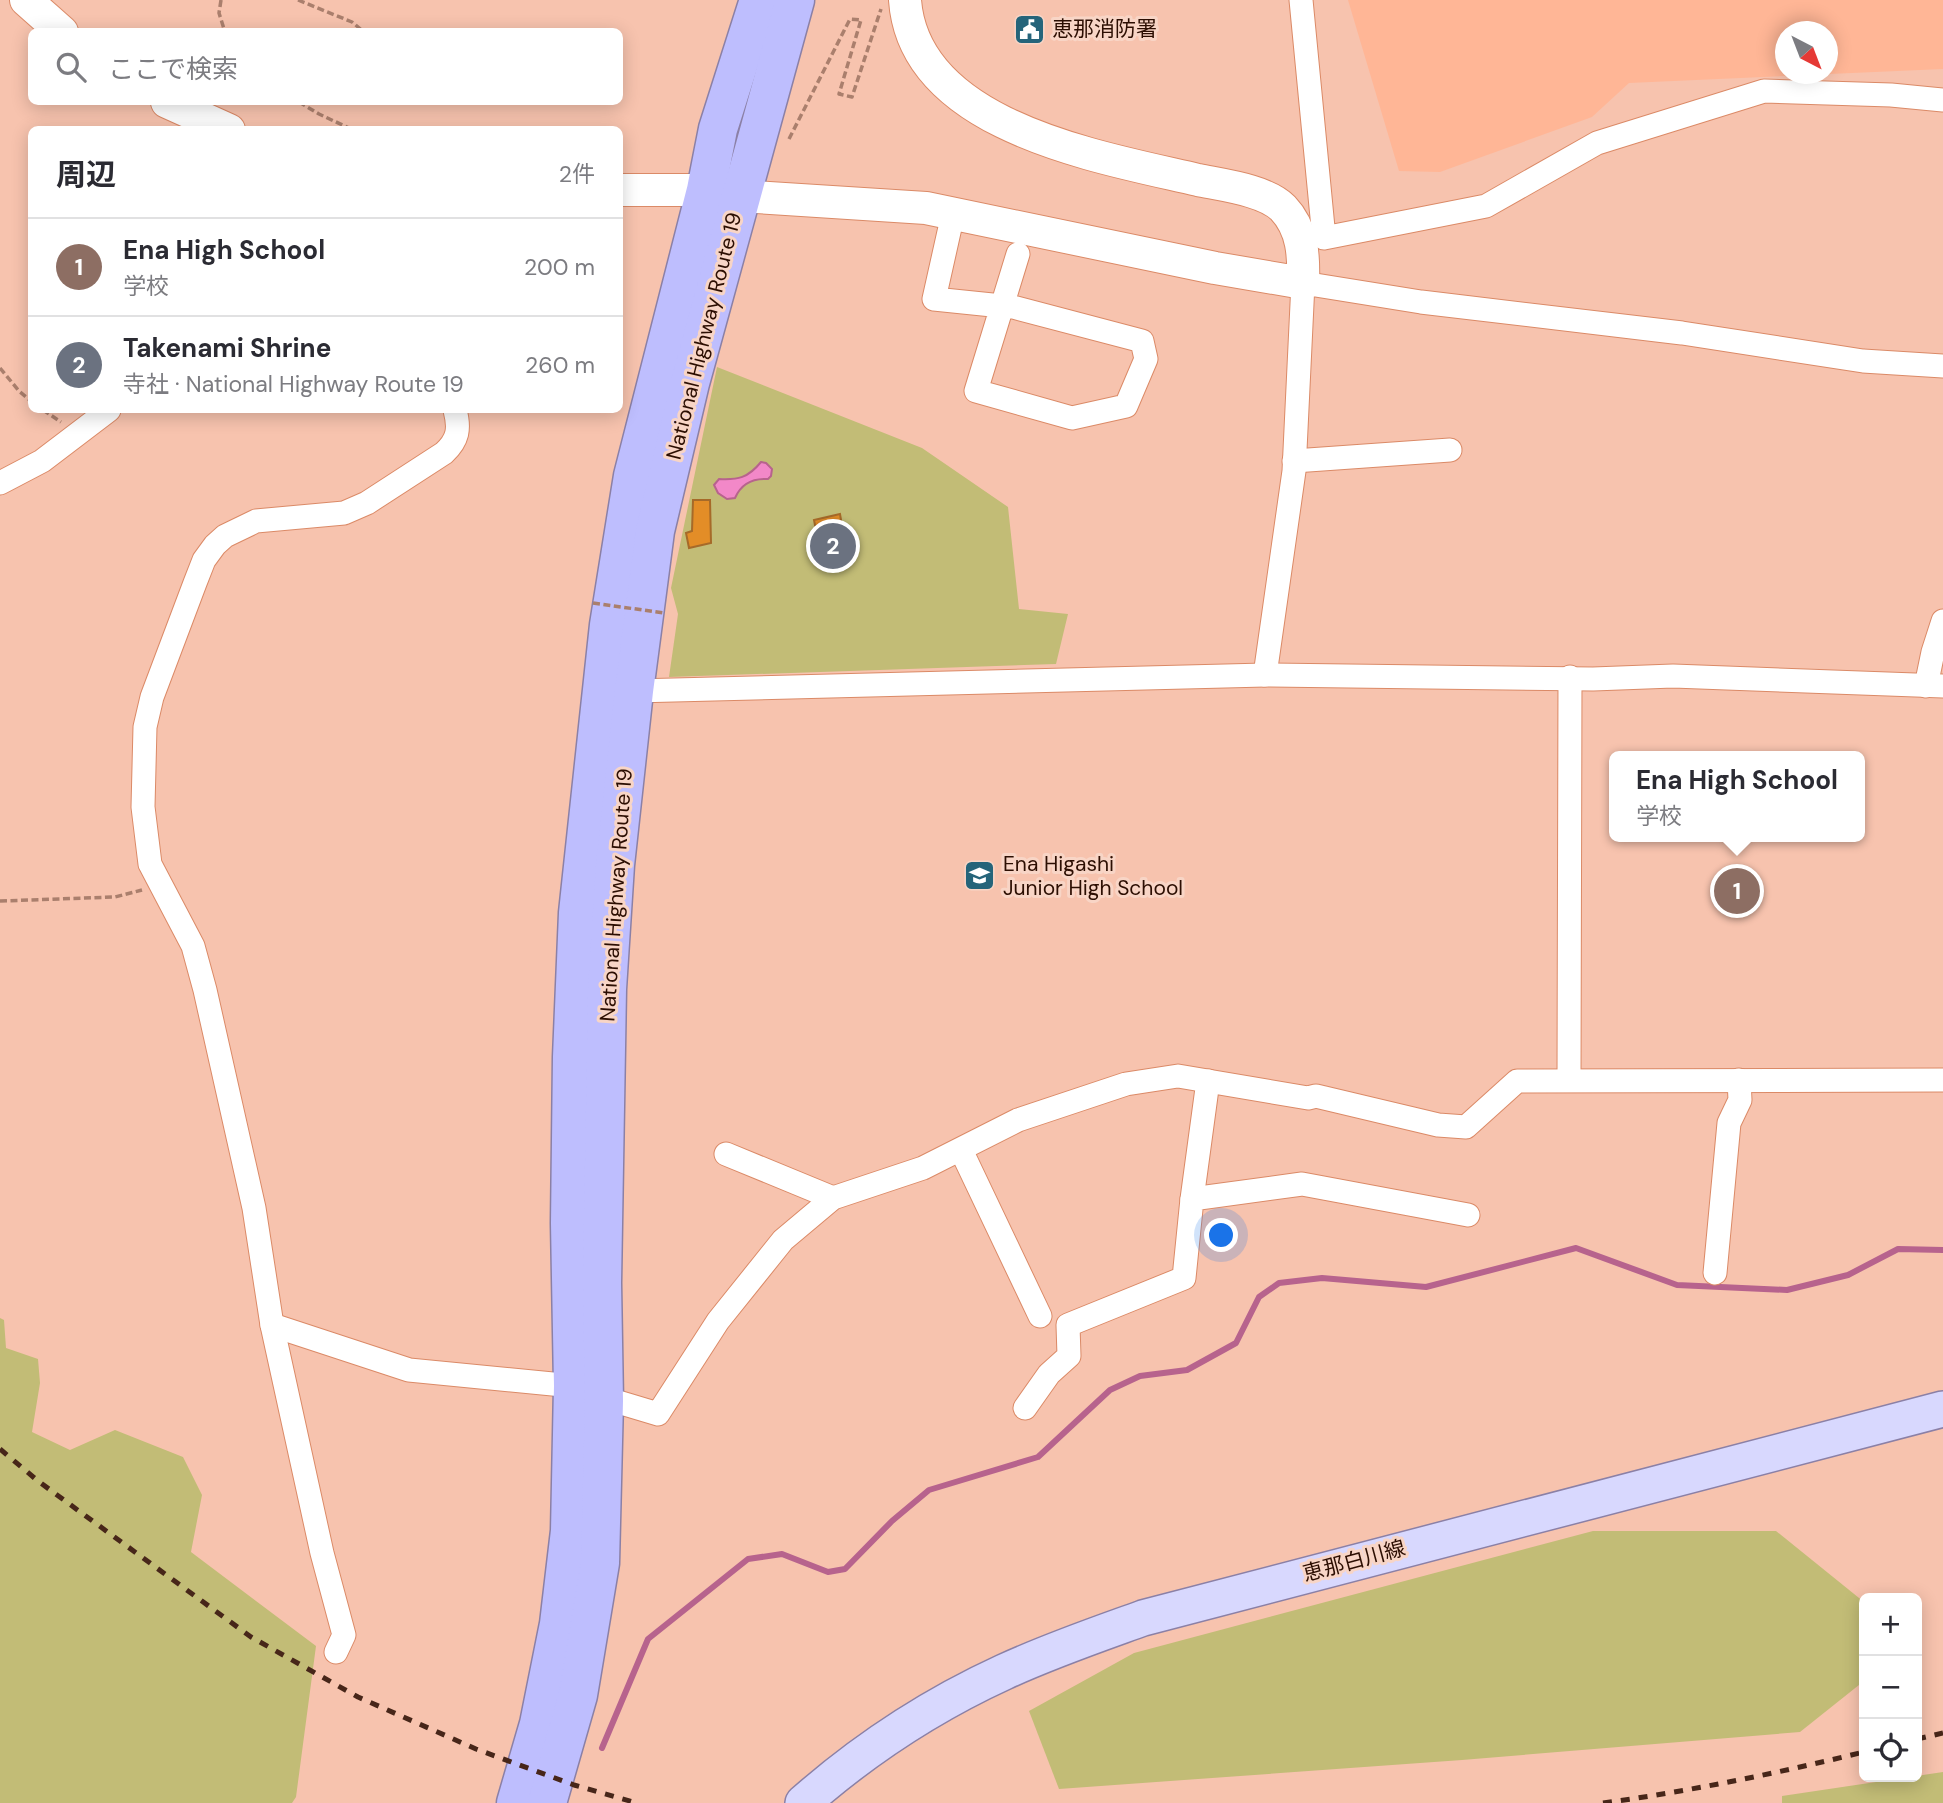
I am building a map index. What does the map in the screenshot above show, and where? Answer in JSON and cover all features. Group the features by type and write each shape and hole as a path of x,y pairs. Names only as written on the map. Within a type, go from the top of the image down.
{"highway":[{"name":"National Highway Route 19","path":"516,1803 539,1724 559,1624 588,1393 603,1217 607,989 615,865 655,531 690,383 723,193 718,129 759,0"},
{"name":"National Highway Route 19","path":"547,1803 578,1695 600,1563 588,1393 570,1223 572,1057 578,926 609,625 633,476 723,193 795,0"}],"main road":[{"name":"恵那白川線","path":"803,1803 864,1754 941,1706 1002,1673 1073,1643 1143,1618 1943,1409"}],"street":[{"path":"26,0 58,28"},
{"path":"905,0 908,25 916,45 928,62 956,92 995,117 1037,137 1079,151 1240,189 1280,206 1291,220 1302,243 1304,257 1294,461 1265,675"},
{"path":"1301,0 1324,238 1486,206 1597,144 1764,91 1891,95 1943,100"},
{"path":"174,105 220,126"},
{"path":"623,190 723,193 926,208 1215,268 1421,302 1682,332 1863,361 1943,366"},
{"path":"953,214 933,299 1002,306 1143,341 1146,359 1126,406 1073,418 976,391 1002,306 1018,254"},
{"path":"0,483 42,461 105,413"},
{"path":"337,1652 344,1635 322,1553 272,1325 254,1208 205,990 193,946 150,864 143,807 145,727 152,698 204,560 215,545 225,536 256,521 344,513 367,503 454,444 459,433 456,413"},
{"path":"1294,461 1450,450"},
{"path":"634,691 1265,675 1594,679 1673,677 1934,686 1933,652 1943,621"},
{"path":"1569,1079 1570,677"},
{"path":"272,1325 409,1370 588,1393 658,1414 718,1321 783,1240 833,1198 923,1168 1018,1120 1126,1084 1178,1076 1308,1098 1316,1096 1438,1125 1466,1127 1517,1081 1943,1080"},
{"path":"1715,1273 1729,1123 1740,1100 1739,1080"},
{"path":"1025,1408 1049,1374 1069,1356 1068,1325 1184,1278 1208,1081"},
{"path":"961,1150 1040,1316"},
{"path":"726,1154 833,1198"},
{"path":"1192,1199 1302,1184 1468,1215"}],"path":[{"path":"221,0 219,13 224,28"},
{"path":"298,0 352,22 359,28"},
{"path":"786,145 850,19 862,20 839,94 852,97 884,0"},
{"path":"304,105 344,126"},
{"path":"0,368 28,398"},
{"path":"593,603 664,613"},
{"path":"0,901 115,897 161,885"}],"shaded area":[{"path":"1348,0 1943,0 1943,69 1838,74 1838,21 1775,21 1775,76 1629,83 1592,117 1440,172 1399,171"},
{"path":"717,367 922,448 1008,507 1019,609 1068,614 1056,664 669,677 678,614 671,588"},
{"path":"761,462 772,469 768,479 748,483 740,489 735,498 727,499 718,493 714,485 719,479 742,477 752,472"},
{"path":"0,1318 4,1320 6,1348 38,1359 40,1383 32,1432 70,1450 115,1430 183,1457 202,1495 191,1552 316,1646 296,1797 292,1803 0,1803"},
{"path":"1593,1531 1776,1531 1859,1598 1859,1685 1800,1732 1059,1789 1029,1711 1134,1653"},
{"path":"1943,1772 1943,1803 1782,1803 1782,1796 1876,1782 1922,1782 1922,1775"}],"building":[{"path":"693,500 710,500 711,543 689,548 686,533 692,531"},
{"path":"840,514 847,555 822,561 814,520"}],"waterway":[{"path":"602,1748 648,1639 748,1559 782,1554 828,1572 845,1569 892,1521 929,1490 1038,1457 1110,1390 1140,1376 1187,1370 1236,1343 1259,1297 1279,1283 1322,1278 1426,1287 1576,1248 1677,1285 1787,1290 1848,1275 1898,1249 1943,1250"}],"railway":[{"path":"0,1449 38,1481 251,1637 358,1697 476,1749 574,1785 637,1803"},
{"path":"1922,1738 1943,1733"},
{"path":"1603,1803 1734,1781 1859,1753"}],"place":[{"name":"恵那消防署","path":"1029,29"},
{"name":"Takenami Shrine","path":"833,546"},
{"name":"Ena Higashi Junior High School","path":"980,876"},
{"name":"Ena High School","path":"1737,891"}]}
